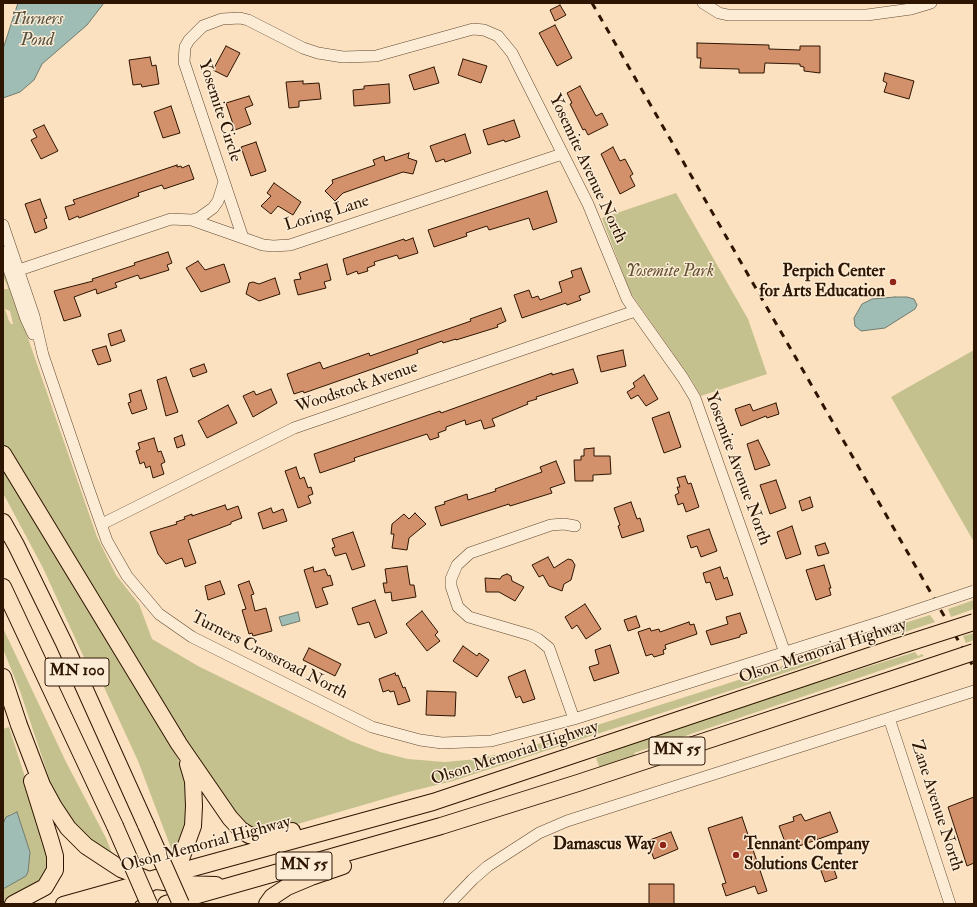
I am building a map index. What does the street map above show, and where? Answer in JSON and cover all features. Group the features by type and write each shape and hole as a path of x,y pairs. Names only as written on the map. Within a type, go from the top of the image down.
{"highway":[{"path":"3,454 179,744 230,818 241,830 249,835 267,837 345,817 432,802"},
{"name":"MN 100","path":"3,522 16,545 64,644 146,825 167,903"},
{"name":"MN 100","path":"3,587 115,826 167,903"},
{"name":"Olson Memorial Highway","path":"156,879 432,802 974,622"},
{"name":"MN 55","path":"167,903 281,873 441,826 578,783 974,652"},
{"path":"3,677 19,725 42,784 54,807 68,828 86,846 113,864 135,876 180,884 228,884 281,873"},
{"path":"13,904 37,893 45,887 55,870 55,856 52,842 32,781 19,725"},
{"path":"121,902 176,865 181,858 193,826 193,781 190,767 179,744"},
{"path":"267,904 272,897 311,877 357,861 441,826"},
{"path":"74,904 92,900 167,903 180,884 193,877 274,847"}],"main road":[{"name":"Olson Memorial Highway","path":"63,904 156,879"}],"street":[{"path":"703,3 719,13 728,15 867,15 911,9 931,3"},
{"name":"Yosemite Circle","path":"243,238 184,62 185,47 189,40 203,26 226,19 248,20 303,48 318,53 343,57 376,56 472,29 484,30 493,33"},
{"name":"Yosemite Avenue North","path":"493,33 503,40 512,53 596,219 618,281 635,311 683,378 701,411 785,653"},
{"name":"Loring Lane","path":"14,272 161,222 175,219 192,220 253,242 273,246 298,243 562,154"},
{"name":"Yosemite Circle","path":"192,220 199,218 213,208 222,193 224,181"},
{"name":"Turners Crossroad North","path":"3,225 26,319 43,355 102,524 115,557 127,576 149,603 176,627 206,646 372,727 420,740 442,743 491,742 574,720 974,591"},
{"name":"Turners Crossroad North","path":"3,252 14,272"},
{"name":"Woodstock Avenue","path":"102,524 294,428 635,311"},
{"path":"574,720 549,648 538,639 530,635 469,617 458,607 451,586 451,579 457,565 470,553 551,525 564,524 575,526"},
{"path":"449,904 488,866 539,833 567,821 974,691"},
{"name":"Zane Avenue North","path":"889,718 950,904"}],"green space":[{"name":"Yosemite Park","path":"676,193 748,319 767,374 701,396 691,379 630,292 602,218"},
{"path":"3,266 97,537 116,575 139,604 152,639 198,666 351,741 380,752 408,759 445,762 477,759 525,748 820,654 821,661 453,781 408,792 271,832 249,827 222,801 12,456 3,444 3,286 4,289 8,288 3,276","holes":["5,309 10,311 13,324 9,321"]},
{"path":"974,350 974,542 891,397"},
{"path":"3,464 178,759 187,784 186,825 174,856 138,761 92,661 86,662 43,568 3,493"},
{"path":"974,600 974,609 951,617 948,609"},
{"path":"930,615 935,622 905,632 857,644 861,641 860,637"},
{"path":"3,628 66,762 106,838 113,856 90,839 75,823 62,806 52,787 20,691 3,649"},
{"path":"974,633 974,640 966,643 963,636"},
{"path":"915,652 918,656 922,654 924,656 634,753 636,757 600,769 596,758 630,744"},
{"path":"9,727 48,849 47,868 38,883 18,896 3,903 3,889 26,876 28,872 30,852 17,812 12,815 11,813 3,824 3,729"}],"water":[{"name":"Turners Pond","path":"18,3 104,3 87,25 42,64 34,80 20,92 3,98 3,49"},
{"path":"907,297 914,299 917,305 915,309 885,328 861,331 855,326 854,318 862,304 872,299"},
{"path":"298,612 300,621 282,626 279,617"},
{"path":"17,812 30,852 28,872 26,876 3,889 3,824 6,817"}],"building":[{"path":"560,5 566,15 555,21 550,10"},
{"path":"555,25 572,58 557,66 539,33"},
{"path":"697,43 769,45 769,49 800,50 800,46 820,46 820,73 804,71 804,67 800,66 800,64 765,63 764,73 739,73 739,69 700,68 701,58 697,58"},
{"path":"226,46 240,53 227,77 213,70"},
{"path":"150,57 152,66 156,65 159,84 142,87 141,84 133,85 129,60"},
{"path":"463,59 487,66 481,83 458,75"},
{"path":"434,67 439,83 414,90 409,75"},
{"path":"885,73 914,81 909,99 884,92 887,83 883,81"},
{"path":"303,81 303,84 319,83 321,99 299,101 299,107 289,108 286,82"},
{"path":"389,84 390,103 354,106 353,90 364,89 364,86"},
{"path":"580,86 596,116 602,113 608,125 588,135 585,129 583,130 570,104 572,103 567,93"},
{"path":"249,96 253,105 245,108 251,124 235,130 226,103"},
{"path":"171,106 180,133 163,138 154,112"},
{"path":"514,120 520,137 505,142 504,140 488,145 483,130"},
{"path":"44,125 58,151 41,159 31,140 37,137 33,130"},
{"path":"465,134 471,153 445,162 444,159 436,162 430,146"},
{"path":"256,142 266,171 251,176 241,147"},
{"path":"613,147 620,161 625,159 633,174 630,176 635,186 620,194 601,154"},
{"path":"409,153 408,158 417,161 413,174 403,172 343,193 335,201 325,191 333,183 332,180 375,165 373,160 384,156 385,161"},
{"path":"177,165 177,167 181,166 182,168 189,165 194,179 164,189 162,185 138,193 139,196 79,218 78,216 69,220 65,207 75,204 73,200"},
{"path":"274,183 301,202 293,215 278,206 271,214 261,206 271,196 267,193"},
{"path":"547,191 557,222 533,230 529,218 489,230 487,226 466,233 467,236 434,247 428,230"},
{"path":"40,199 47,218 44,219 47,228 35,233 25,204"},
{"path":"413,238 418,253 399,259 397,255 374,262 375,265 367,268 368,271 358,274 357,271 347,275 343,259 404,239 405,241"},
{"path":"168,252 172,263 167,265 169,270 140,279 138,275 115,283 117,287 97,294 96,289 74,297 81,316 64,321 54,291 93,281 92,279 135,265 134,263"},
{"path":"198,261 205,270 224,264 230,282 201,292 186,268"},
{"path":"327,264 331,280 324,282 326,288 298,295 294,280 301,279 299,273"},
{"path":"581,268 590,292 579,296 581,300 567,305 566,303 522,318 514,295 529,290 532,298 538,296 540,300 562,292 559,282 573,277 571,271"},
{"path":"275,278 280,294 259,301 246,294 249,283 253,282 259,284"},
{"path":"501,308 506,321 497,325 498,327 456,340 443,343 442,341 417,350 418,353 304,393 303,391 294,394 287,374 320,362 323,369 369,353 370,356 471,321 470,319"},
{"path":"121,330 125,341 111,346 108,334"},
{"path":"106,346 111,361 98,365 92,350"},
{"path":"623,350 626,366 601,372 597,356"},
{"path":"204,364 207,372 193,377 190,369"},
{"path":"573,369 578,383 536,397 537,399 527,402 528,404 492,419 495,426 484,429 481,420 466,425 465,420 446,427 446,430 438,433 439,437 430,440 427,434 354,458 355,461 320,473 314,454 440,411 441,413 552,373 552,375"},
{"path":"644,375 658,399 646,406 638,395 631,399 627,392 635,387 633,383"},
{"path":"166,377 178,412 166,416 157,380"},
{"path":"271,389 277,403 253,417 243,396 254,391 256,395"},
{"path":"141,390 147,409 132,414 128,403 131,402 129,394"},
{"path":"776,403 779,414 767,418 766,416 741,426 735,409 750,404 753,411"},
{"path":"228,405 237,423 207,438 198,421"},
{"path":"669,412 681,447 664,453 652,418"},
{"path":"182,435 185,445 177,448 174,438"},
{"path":"154,438 158,452 161,451 165,462 161,464 164,474 153,478 150,466 146,468 144,462 140,464 136,451 140,449 138,443"},
{"path":"758,440 770,465 755,470 747,444"},
{"path":"594,448 594,456 610,456 611,474 593,475 593,481 575,481 574,460 581,460 581,456 584,456 584,449"},
{"path":"556,461 565,483 550,488 552,493 510,506 509,504 441,526 435,507 445,504 444,502 467,494 468,500 496,491 495,489 542,472 540,467"},
{"path":"296,467 300,479 304,477 308,488 311,487 313,494 308,496 311,503 298,508 285,471"},
{"path":"685,476 688,484 691,483 699,507 686,512 683,503 678,505 675,495 679,493 677,487 680,487 677,478"},
{"path":"776,480 786,508 770,514 760,485"},
{"path":"810,497 813,507 802,511 799,501"},
{"path":"631,502 637,519 640,518 644,531 622,538 618,526 620,525 614,508"},
{"path":"225,505 227,510 238,506 242,518 231,522 231,524 188,540 196,563 185,567 182,558 166,564 158,554 150,532 177,524 176,522 185,519 184,517 192,514 192,516"},
{"path":"271,508 273,513 283,509 287,521 263,529 258,513"},
{"path":"415,513 426,524 409,538 407,550 392,548 394,534 391,534 392,524 404,514 409,519"},
{"path":"792,526 801,554 786,559 777,532"},
{"path":"709,529 717,551 701,557 697,546 691,548 687,536"},
{"path":"353,532 365,566 352,570 346,553 335,556 332,548 335,547 332,539"},
{"path":"825,543 829,553 818,556 815,546"},
{"path":"548,557 554,568 568,559 572,560 575,565 571,580 564,584 562,591 549,586 543,575 539,577 532,565"},
{"path":"824,565 831,588 829,588 831,595 816,600 806,570"},
{"path":"407,566 410,585 414,585 416,597 392,601 391,592 385,593 383,583 387,583 385,569"},
{"path":"313,567 314,572 325,569 328,576 330,575 333,585 322,588 328,604 316,608 304,570"},
{"path":"720,567 724,579 727,577 733,595 716,600 710,582 706,583 703,573"},
{"path":"507,574 511,576 512,581 524,587 515,601 499,592 486,592 485,578 500,579 502,576"},
{"path":"220,581 225,594 208,600 205,586"},
{"path":"249,581 254,594 251,595 255,611 266,608 272,631 253,636 252,633 249,634 242,610 246,609 238,585"},
{"path":"375,600 387,633 375,638 369,622 358,625 352,608"},
{"path":"585,604 601,629 586,639 577,625 572,629 565,617"},
{"path":"422,611 438,632 435,635 440,641 427,651 406,624"},
{"path":"740,613 747,633 740,635 740,637 711,645 706,631 728,624 726,617"},
{"path":"636,616 640,627 628,631 624,620"},
{"path":"689,622 690,625 694,624 697,634 665,645 666,649 663,650 664,654 654,657 652,654 646,656 638,632 650,628 651,631 659,629 660,632"},
{"path":"610,645 619,673 594,681 589,667 599,664 595,650"},
{"path":"463,646 477,656 479,653 489,660 477,677 453,661"},
{"path":"309,648 341,664 335,676 303,660"},
{"path":"525,670 535,699 523,703 520,696 516,698 508,677"},
{"path":"395,673 396,676 398,675 403,688 405,687 410,701 398,705 394,691 390,692 389,690 383,692 379,679"},
{"path":"427,691 456,692 455,716 426,715"},
{"path":"974,797 974,863 967,866 948,807"},
{"path":"830,812 838,832 788,850 779,826 794,821 793,817 801,814 805,821"},
{"name":"Tennant Company Solutions Center","path":"742,817 767,891 758,894 755,886 726,896 722,884 726,883 708,828"},
{"name":"Damascus Way","path":"671,832 678,849 654,859 647,841"},
{"path":"831,861 837,878 825,882 819,865"},
{"path":"649,884 674,884 674,904 649,904"}],"railway":[{"path":"592,3 974,668"}],"place":[{"name":"Perpich Center for Arts Education","path":"893,282"},
{"name":"Damascus Way","path":"663,845"},
{"name":"Tennant Company Solutions Center","path":"736,855"}]}
